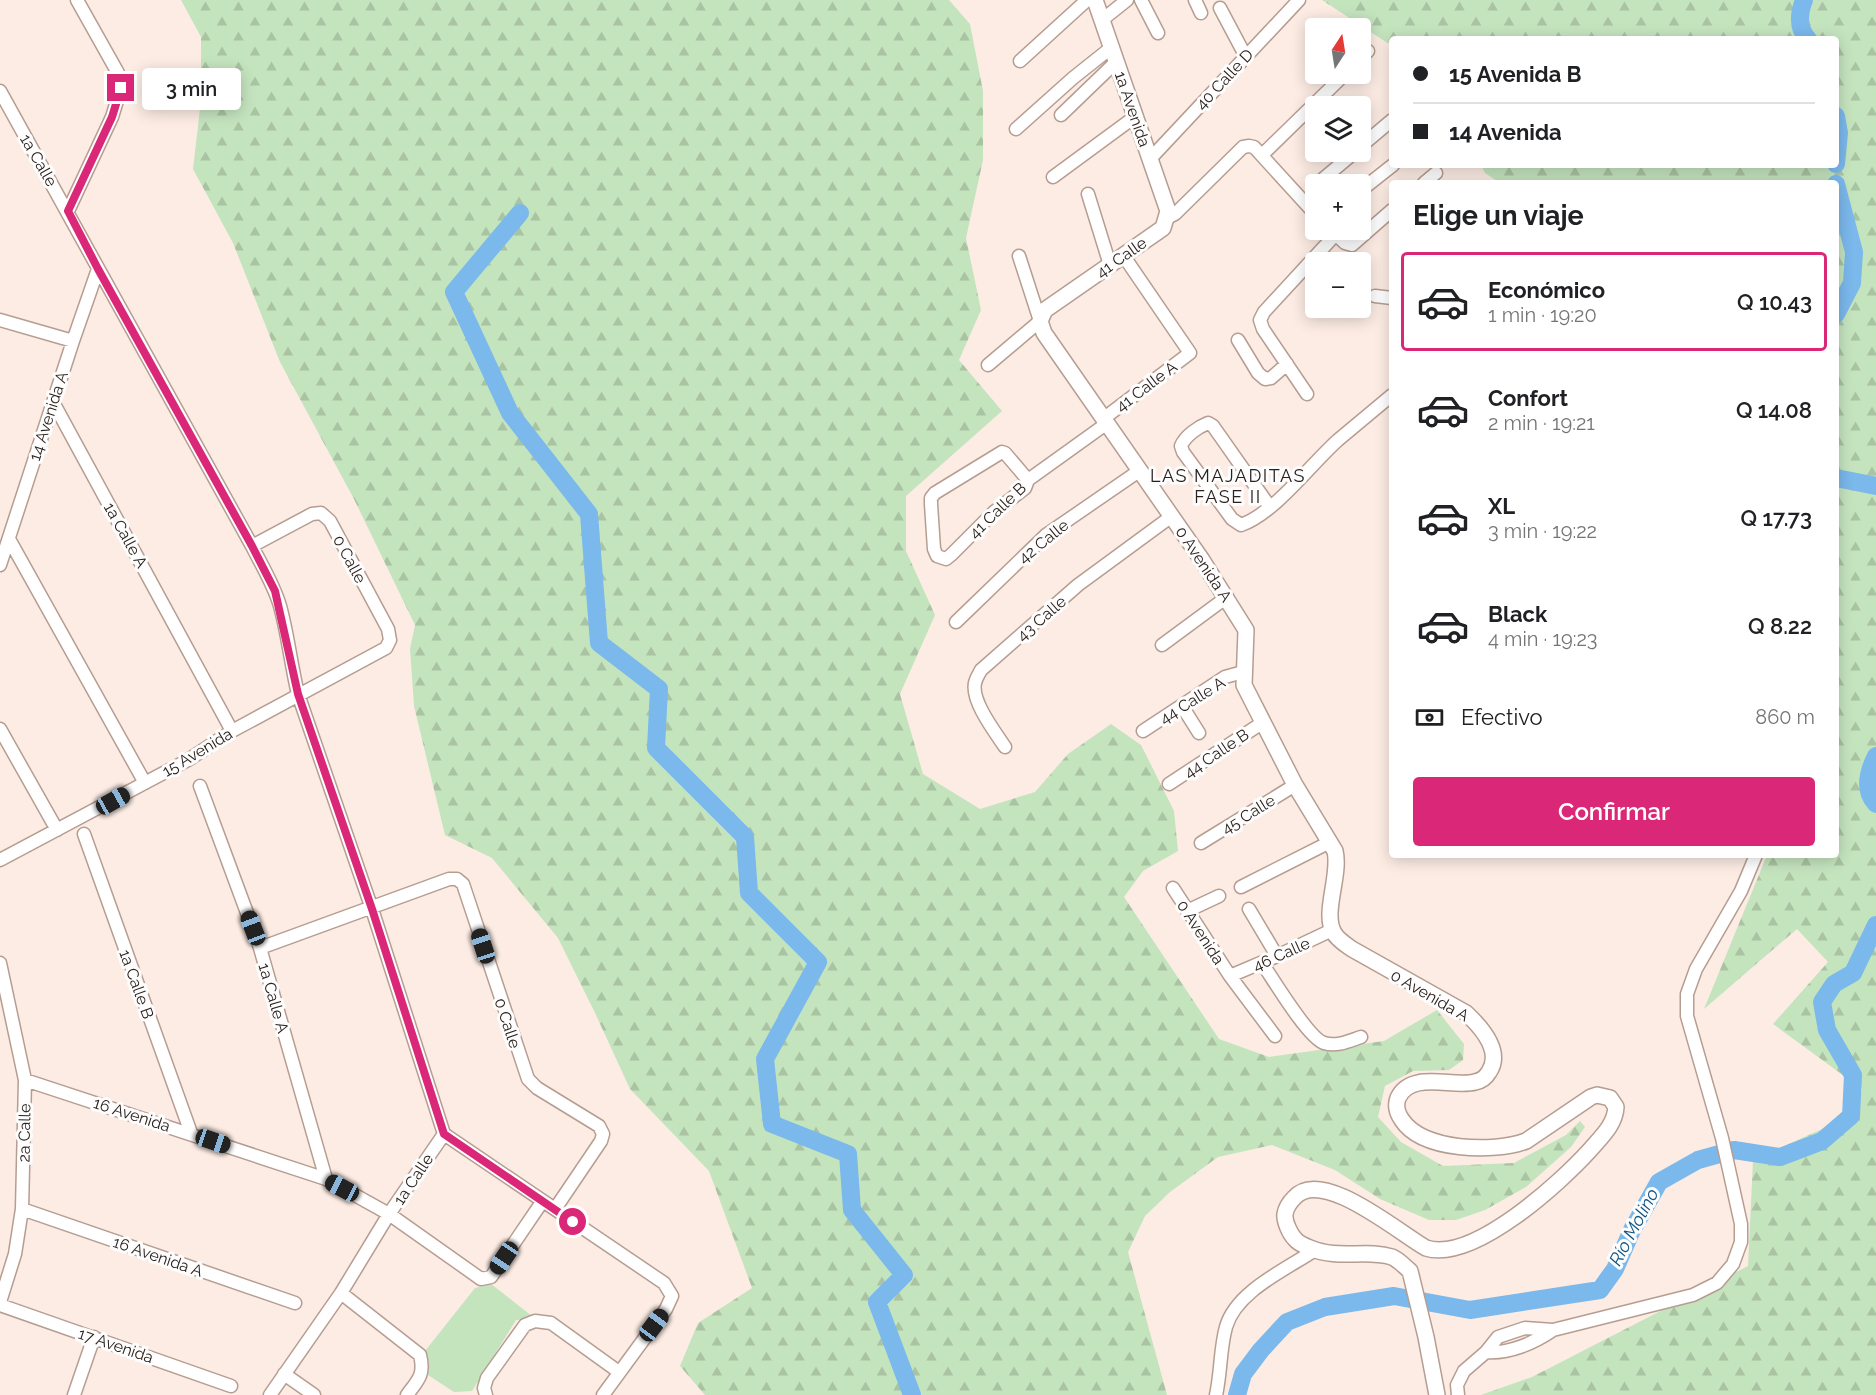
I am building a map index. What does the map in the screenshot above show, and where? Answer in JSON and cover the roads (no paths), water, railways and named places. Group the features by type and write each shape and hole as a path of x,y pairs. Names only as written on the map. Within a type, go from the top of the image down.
{"street":[{"path":"68,211 112,117 121,88 118,73 77,0"},
{"path":"1020,61 1087,0"},
{"name":"1a Avenida","path":"1095,0 1136,116 1167,210 1167,218"},
{"path":"1102,20 1127,0"},
{"path":"1141,0 1158,33"},
{"path":"1194,0 1201,13"},
{"name":"40 Calle D","path":"1150,159 1299,0"},
{"path":"1220,8 1246,57"},
{"path":"1061,115 1114,54"},
{"path":"1016,129 1072,78 1114,54"},
{"path":"1305,204 1262,156 1335,84"},
{"name":"1a Calle","path":"0,91 252,546 278,600 298,694 372,909 444,1134 389,1214 341,1293 270,1395"},
{"path":"1053,177 1136,116"},
{"path":"1371,138 1389,123"},
{"name":"41 Calle","path":"988,365 1040,321 1045,310 1163,228 1167,218 1174,214 1243,147 1254,147 1262,156"},
{"path":"1329,174 1343,162"},
{"path":"1371,182 1389,168"},
{"path":"1428,180 1436,173"},
{"path":"1088,194 1110,265"},
{"path":"1300,199 1305,195"},
{"path":"1371,228 1389,213"},
{"path":"1307,394 1263,329 1260,320 1264,312 1326,240"},
{"path":"1342,240 1352,245 1358,240"},
{"name":"41 Calle A","path":"1105,421 1190,353 1123,255"},
{"name":"0 Avenida A","path":"1019,256 1044,333 1172,516 1227,597 1246,630 1244,685 1295,785 1335,851 1338,862 1330,915 1332,930 1339,939 1366,958 1466,1013 1476,1022 1489,1041 1493,1065 1485,1077 1479,1081 1465,1084 1424,1082 1402,1093 1398,1099 1397,1112 1405,1125 1420,1136 1440,1143 1503,1147 1535,1136 1591,1097 1598,1095 1610,1098 1616,1107 1613,1119 1606,1130 1584,1157 1546,1194 1508,1222 1470,1242 1447,1250 1433,1251 1426,1248 1345,1197 1324,1189 1309,1189 1298,1194 1289,1204 1285,1215 1294,1239 1315,1250 1332,1254 1391,1257 1410,1270 1437,1395"},
{"name":"14 Avenida A","path":"0,565 98,269"},
{"path":"1375,296 1389,298"},
{"path":"0,320 73,341"},
{"path":"1238,340 1258,373 1265,379 1270,378 1287,364"},
{"path":"1270,507 1213,426 1208,423 1183,440 1181,446 1183,452 1232,519 1241,525 1251,521 1270,507 1338,441 1389,398"},
{"name":"1a Calle A","path":"53,402 232,731"},
{"name":"41 Calle B","path":"1028,480 1002,452 935,493 932,498 934,549 937,556 946,559 994,512 1025,488 1028,480 1105,421"},
{"name":"42 Calle","path":"956,622 1046,535 1140,471"},
{"name":"0 Calle","path":"252,546 312,514 321,513 330,520 388,629 390,640"},
{"name":"43 Calle","path":"1005,747 977,698 975,681 981,670 1078,585 1172,516"},
{"path":"9,539 146,783"},
{"path":"1162,645 1227,597"},
{"name":"15 Avenida","path":"0,860 189,760 232,731 386,648 390,640"},
{"name":"44 Calle A","path":"1143,731 1225,677 1243,672"},
{"path":"1182,705 1199,733"},
{"name":"44 Calle B","path":"1169,784 1262,723"},
{"path":"0,729 57,830"},
{"name":"45 Calle","path":"1201,843 1295,785"},
{"name":"1a Calle A","path":"200,786 260,948 326,1179"},
{"name":"1a Calle B","path":"84,834 191,1133"},
{"path":"1241,887 1330,842"},
{"path":"1458,1395 1457,1385 1464,1371 1486,1352 1498,1337 1525,1328 1553,1330 1693,1295 1717,1283 1733,1264 1741,1242 1741,1224 1722,1138 1687,1016 1687,994 1696,969 1741,891 1755,858"},
{"name":"0 Calle","path":"372,909 449,879 457,879 463,884 528,1079 537,1088 599,1126 603,1134 601,1141 555,1209"},
{"name":"0 Avenida","path":"1173,888 1230,976 1275,1036"},
{"path":"1187,911 1219,896"},
{"path":"260,948 372,909"},
{"path":"1249,909 1277,956"},
{"name":"46 Calle","path":"1230,976 1332,930"},
{"name":"2a Calle","path":"0,963 25,1080 22,1209 15,1254 0,1304"},
{"path":"1262,963 1308,1030 1321,1042 1340,1044 1360,1037"},
{"name":"16 Avenida","path":"25,1080 326,1179 389,1214 481,1279 491,1277 542,1202"},
{"path":"444,1134 664,1283 672,1296 666,1309 603,1395"},
{"name":"16 Avenida A","path":"22,1209 294,1303"},
{"path":"1216,1395 1226,1326 1235,1309 1265,1281 1315,1250"},
{"path":"341,1293 420,1355 422,1375 407,1395"},
{"name":"17 Avenida","path":"0,1304 231,1386"},
{"path":"485,1392 487,1378 525,1325 535,1321 551,1323 619,1372"},
{"path":"74,1395 94,1337"},
{"path":"284,1374 314,1395"}],"waterway":[{"name":"Río Molino","path":"1804,0 1800,20 1805,36"},
{"name":"Río Molino","path":"1839,195 1854,252 1852,283 1839,308"},
{"path":"520,213 454,292 510,413 589,514 599,643 659,689 656,748 745,837 749,893 818,962 765,1059 772,1124 848,1154 852,1210 904,1275 877,1302 912,1395"},
{"name":"Río Molino","path":"1839,479 1876,486"},
{"name":"Río Molino","path":"1876,756 1868,781 1869,793 1876,804"},
{"name":"Río Molino","path":"1237,1395 1243,1374 1287,1322 1325,1307 1394,1296 1470,1310 1600,1290 1615,1269 1632,1230 1659,1182 1698,1160 1734,1150 1780,1157 1822,1141 1851,1116 1853,1075 1827,1030 1822,1002 1834,984 1853,973 1876,925"}],"district":[{"name":"LAS MAJADITAS FASE II","path":"1228,486"}]}
